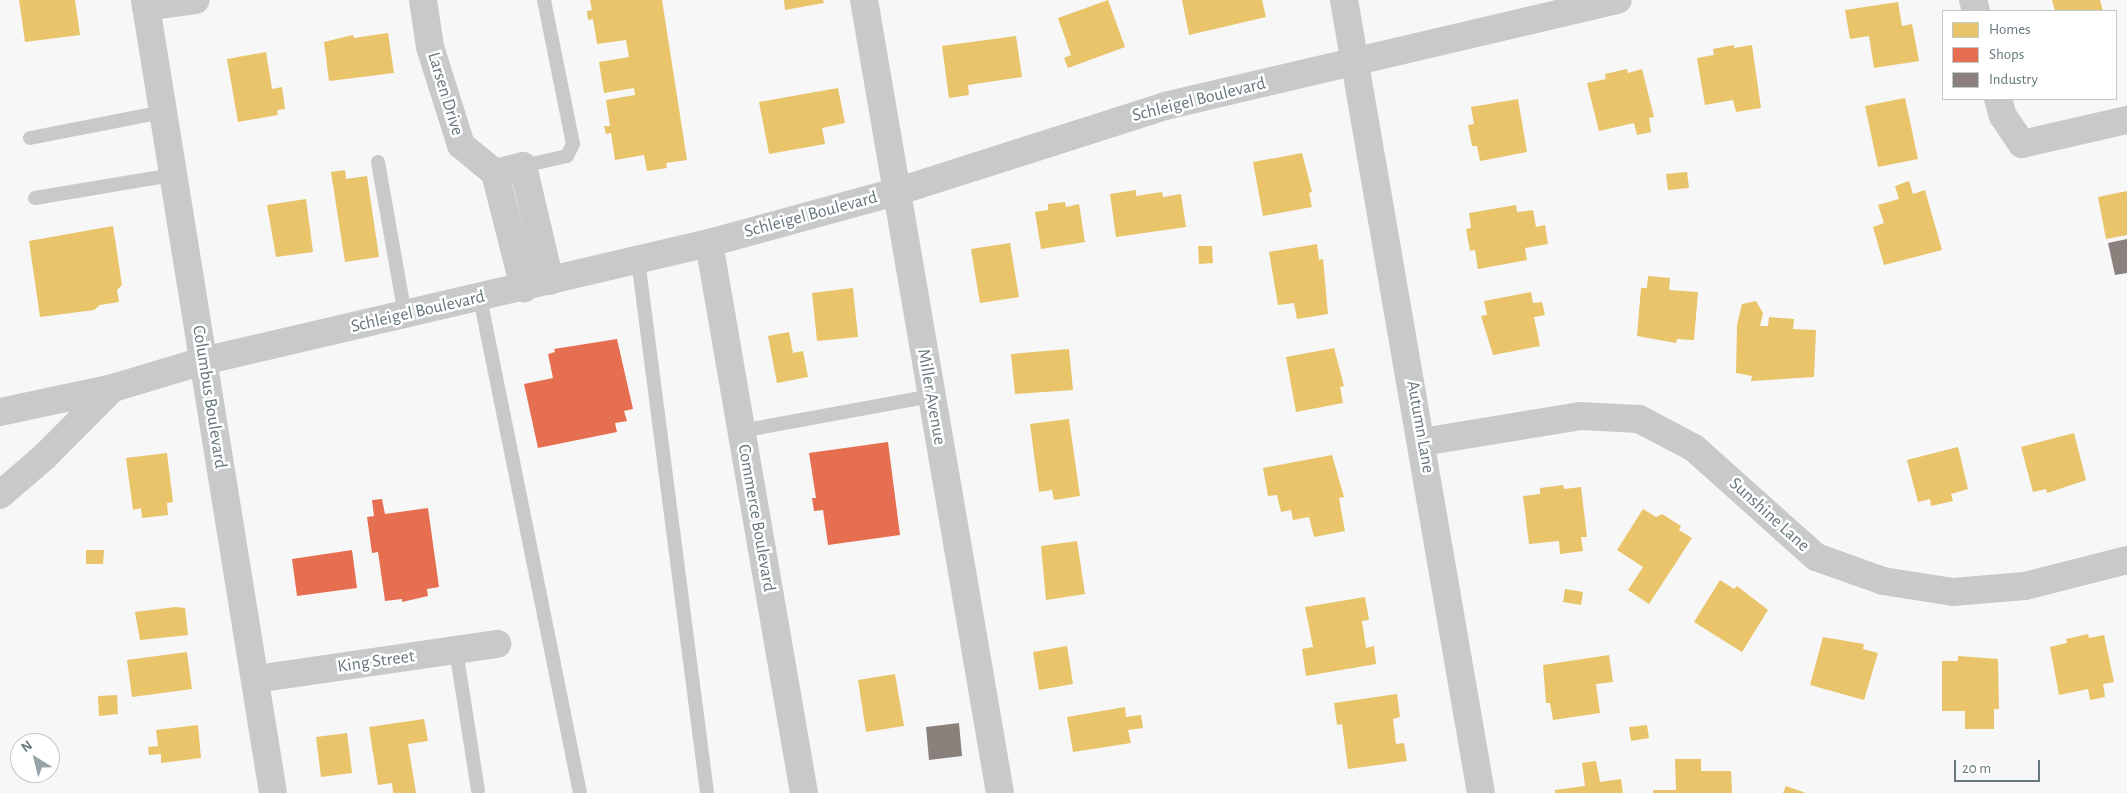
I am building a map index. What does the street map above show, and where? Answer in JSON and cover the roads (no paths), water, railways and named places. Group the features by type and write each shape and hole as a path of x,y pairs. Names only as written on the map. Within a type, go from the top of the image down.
{"street":[{"path":"146,4 196,0"},
{"name":"Larsen Drive","path":"423,0 430,47 461,145 495,173"},
{"name":"Miller Avenue","path":"864,0 1000,793"},
{"name":"Autumn Lane","path":"1344,0 1422,442 1481,793"},
{"name":"Schleigel Boulevard","path":"0,412 112,388 203,361 524,288 709,243 896,192 1165,106 1618,0"},
{"name":"Columbus Boulevard","path":"146,4 273,793"},
{"path":"1998,100 2003,116 2022,144 2127,120"},
{"path":"524,288 495,173 523,166 550,281"},
{"name":"Commerce Boulevard","path":"709,243 804,793"},
{"path":"0,495 44,457 112,388"},
{"name":"Sunshine Lane","path":"1422,442 1580,416 1639,419 1694,448 1816,557 1883,581 1953,592 2025,586 2127,560"},
{"name":"King Street","path":"256,680 497,644"}],"lane":[{"path":"523,166 567,156 573,144 544,0"},
{"path":"30,138 163,112"},
{"path":"378,162 404,315"},
{"path":"35,198 173,175"},
{"path":"638,260 707,793"},
{"path":"480,298 580,793"},
{"path":"741,431 931,396"},
{"path":"456,650 478,790"}]}
